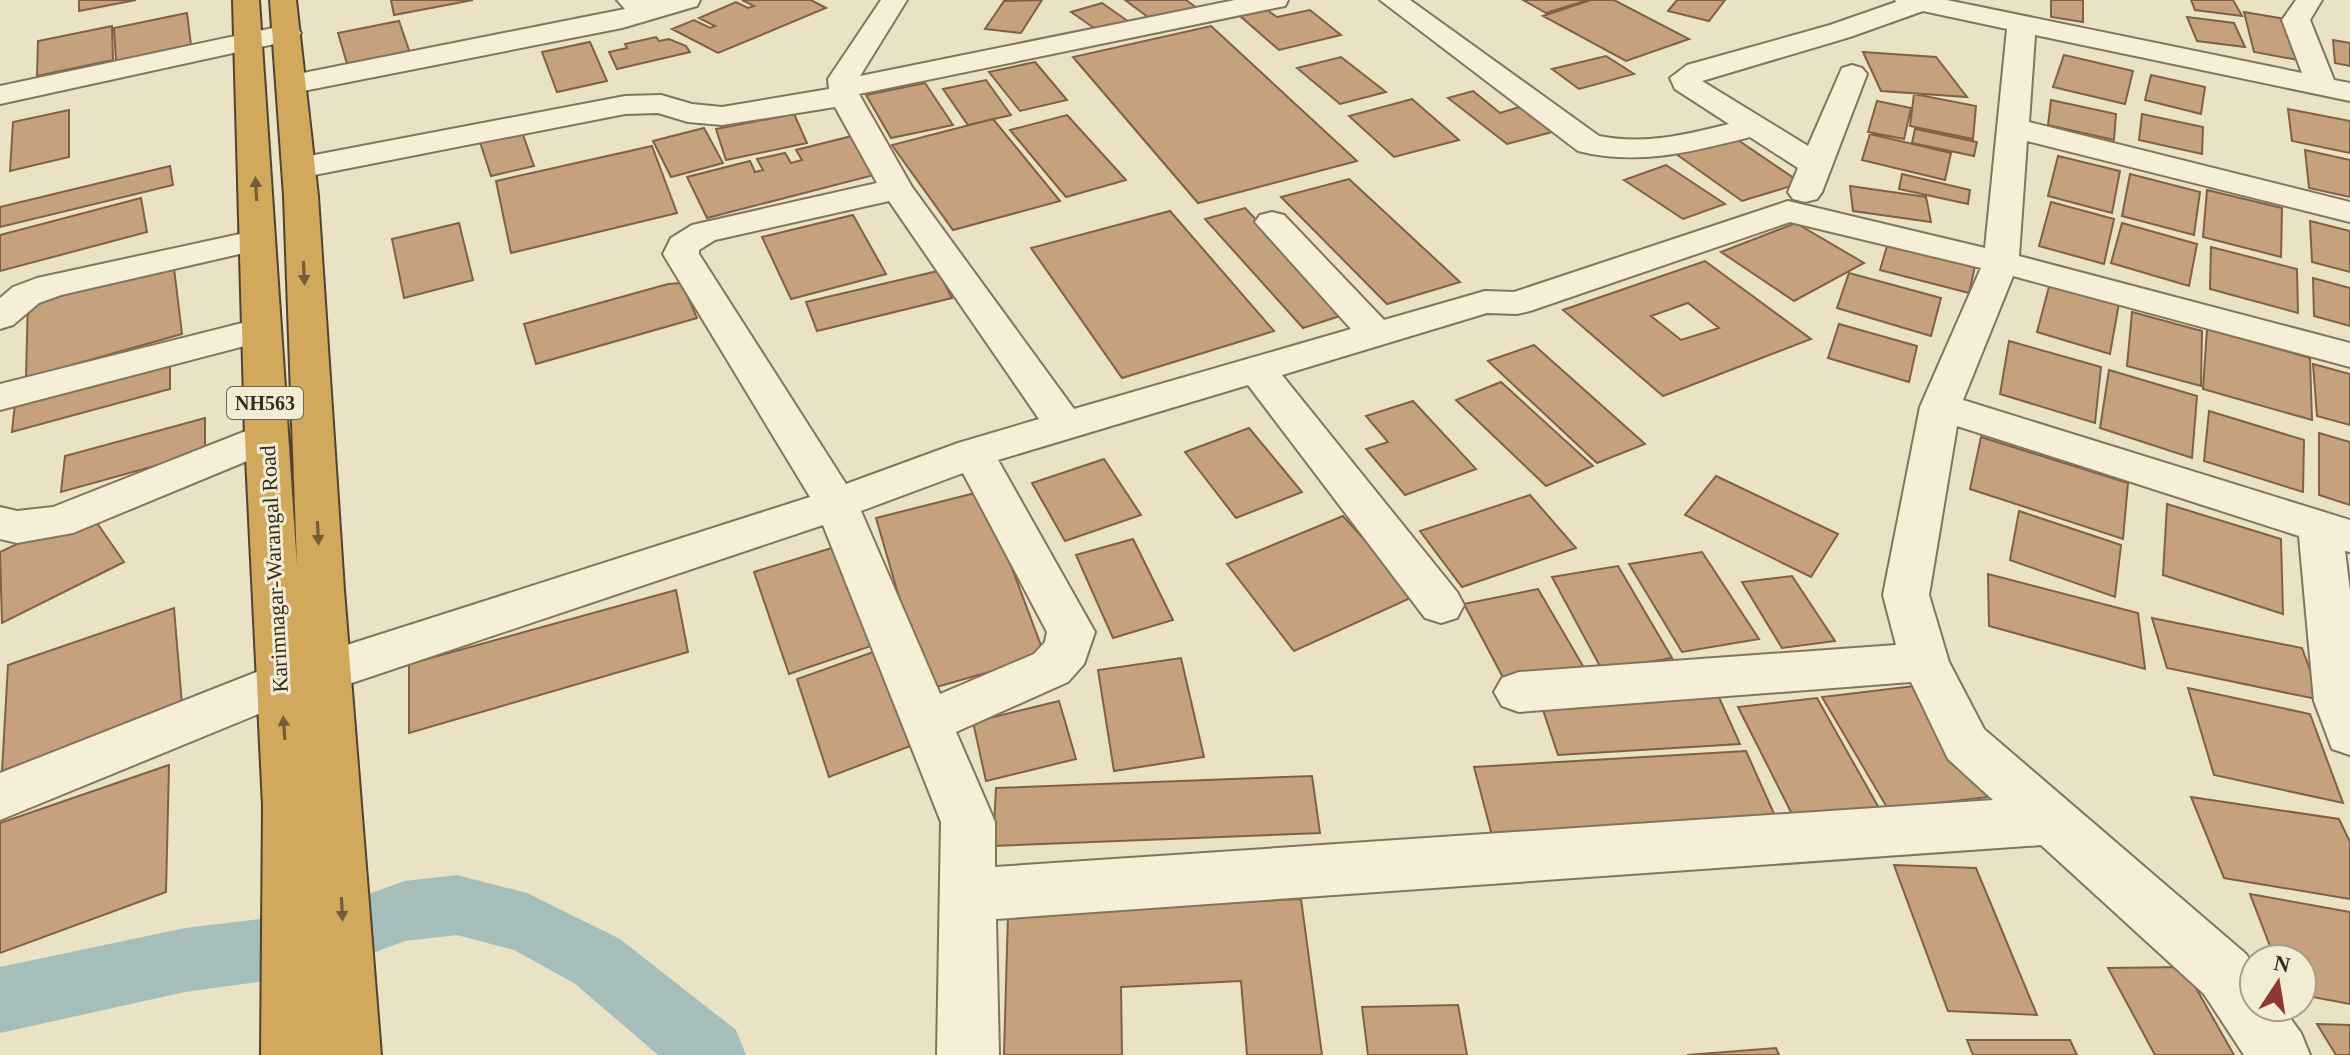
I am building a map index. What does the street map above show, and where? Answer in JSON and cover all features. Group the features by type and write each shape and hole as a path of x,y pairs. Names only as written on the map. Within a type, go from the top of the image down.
{"highway":[{"name":"Karimnagar-Warangal Road","path":"246,0 266,437 303,678 314,841"},
{"name":"Karimnagar-Warangal Road","path":"285,16 299,168 303,678 314,841"},
{"name":"NH563","path":"292,1055 314,841"},
{"name":"NH563","path":"314,841 350,1055"}],"street":[{"path":"293,84 632,8 687,0"},
{"path":"894,0 843,79 844,92 897,189 1065,426"},
{"path":"299,168 625,105 661,104 688,113 722,116 1275,0"},
{"path":"1393,0 1589,144 1647,152 1754,127"},
{"path":"2309,0 2296,20 2322,86"},
{"path":"1816,165 1697,91 1685,83 1685,78 1697,71 1840,31 1914,1 2350,92"},
{"path":"0,95 248,41 285,16"},
{"path":"2022,22 2001,262 1940,407 1906,595 1925,662 1966,744 2225,974 2279,1055"},
{"path":"1798,213 1852,74"},
{"path":"2015,128 2350,212"},
{"path":"897,189 704,232 683,245 681,254 836,504 968,822 968,1055"},
{"path":"0,797 303,678 836,504 973,453 1485,302 1517,303 1788,211 2001,262 2350,355"},
{"path":"1272,222 1376,334"},
{"path":"0,317 26,295 50,286 258,240"},
{"path":"0,397 262,330"},
{"path":"1256,369 1441,605"},
{"path":"1940,407 2335,531 2339,701 2350,734"},
{"path":"0,523 17,527 58,522 266,437"},
{"path":"927,722 1051,668 1067,650 1071,632 973,453"},
{"path":"1519,692 1925,662"},
{"path":"968,895 2052,820"}],"building":[{"path":"79,0 136,0 79,11"},
{"path":"391,0 473,0 394,15"},
{"path":"742,0 811,0 826,8 718,53 672,29 694,20 710,28 715,26 699,18 736,2 748,8 754,6"},
{"path":"1042,0 1021,33 985,29 1004,1"},
{"path":"1125,0 1186,0 1204,13 1160,26"},
{"path":"1523,0 1588,0 1546,13"},
{"path":"1591,0 1614,0 1689,39 1626,61 1543,16"},
{"path":"1677,0 1725,0 1709,21 1668,11"},
{"path":"2051,0 2083,0 2083,22 2051,17"},
{"path":"2191,0 2233,0 2242,16 2195,10"},
{"path":"1102,3 1135,26 1104,35 1071,12"},
{"path":"1267,10 1277,17 1310,10 1341,35 1279,50 1240,16"},
{"path":"2244,12 2285,19 2298,60 2254,52"},
{"path":"187,13 191,45 116,61 114,28"},
{"path":"2187,17 2234,23 2245,47 2197,41"},
{"path":"399,21 410,53 348,67 338,33"},
{"path":"112,26 113,60 37,76 38,41"},
{"path":"1211,26 1357,161 1198,203 1073,57"},
{"path":"656,37 659,41 669,39 686,46 690,52 617,69 609,52 627,48 625,44"},
{"path":"2333,40 2350,43 2350,66 2335,63"},
{"path":"590,42 607,81 557,92 542,52"},
{"path":"1863,52 1936,57 1967,97 1881,91"},
{"path":"2064,55 2133,71 2125,104 2053,87"},
{"path":"1606,56 1634,74 1579,89 1552,69"},
{"path":"1341,57 1386,92 1340,104 1297,68"},
{"path":"1035,62 1067,100 1020,111 989,72"},
{"path":"2151,75 2205,87 2201,114 2145,100"},
{"path":"986,80 1011,115 968,125 943,89"},
{"path":"925,83 953,125 891,138 866,95"},
{"path":"1473,91 1500,113 1519,107 1552,132 1507,144 1448,98"},
{"path":"1914,94 1976,106 1973,139 1910,126"},
{"path":"1412,99 1459,140 1394,157 1349,116"},
{"path":"2051,100 2116,114 2114,140 2048,125"},
{"path":"1877,101 1911,108 1904,139 1868,132"},
{"path":"2288,109 2350,121 2350,153 2292,141"},
{"path":"69,110 69,157 10,171 13,122"},
{"path":"794,114 807,143 726,160 716,129"},
{"path":"2142,114 2203,127 2202,154 2139,140"},
{"path":"1067,115 1126,180 1066,197 1010,130"},
{"path":"993,119 1060,201 953,230 892,145"},
{"path":"704,128 723,163 671,177 653,141"},
{"path":"1915,129 1977,142 1974,156 1912,143"},
{"path":"522,132 534,166 491,176 480,142"},
{"path":"1870,134 1951,153 1945,180 1862,160"},
{"path":"852,136 878,174 707,218 687,177 750,161 755,172 763,170 757,159 785,153 791,163 802,160 796,150"},
{"path":"1735,138 1801,183 1742,201 1676,154"},
{"path":"652,146 677,213 511,253 496,181"},
{"path":"2305,150 2350,160 2350,197 2309,188"},
{"path":"2058,156 2120,171 2112,213 2048,196"},
{"path":"1666,165 1725,204 1683,219 1624,180"},
{"path":"170,166 173,185 0,227 0,207"},
{"path":"1902,174 1970,190 1968,204 1899,189"},
{"path":"2130,174 2200,192 2194,235 2122,216"},
{"path":"1349,179 1460,282 1387,304 1281,197"},
{"path":"1850,186 1926,197 1931,222 1853,211"},
{"path":"2207,190 2282,208 2281,257 2203,237"},
{"path":"141,198 147,232 0,271 0,235"},
{"path":"2051,202 2114,219 2104,264 2039,246"},
{"path":"1245,208 1346,314 1303,328 1205,219"},
{"path":"1170,211 1274,331 1122,378 1031,248"},
{"path":"853,215 886,274 791,299 762,237"},
{"path":"2310,221 2350,231 2350,272 2312,262"},
{"path":"459,223 473,280 404,298 392,239"},
{"path":"1796,223 1864,263 1794,301 1721,252"},
{"path":"2122,223 2197,244 2189,286 2111,263"},
{"path":"1889,239 1976,262 1969,293 1880,270"},
{"path":"2211,247 2297,269 2298,313 2210,289"},
{"path":"173,260 182,334 26,378 28,298"},
{"path":"1705,261 1811,339 1663,396 1563,310","holes":["1688,303 1719,328 1681,340 1651,316"]},
{"path":"938,271 952,298 817,331 806,302"},
{"path":"1849,273 1941,298 1931,336 1837,308"},
{"path":"2313,278 2350,288 2350,326 2314,316"},
{"path":"682,283 697,318 536,364 524,324 668,284"},
{"path":"2050,283 2119,303 2110,354 2037,332"},
{"path":"2132,312 2202,331 2201,386 2127,366"},
{"path":"1839,324 1917,346 1909,382 1828,358"},
{"path":"2207,329 2310,358 2312,420 2203,389"},
{"path":"2009,341 2101,367 2095,423 2000,394"},
{"path":"1534,345 1645,444 1597,463 1488,361"},
{"path":"170,363 170,389 12,432 15,403"},
{"path":"2313,364 2350,374 2350,425 2317,416"},
{"path":"2109,370 2197,396 2192,458 2100,428"},
{"path":"1501,382 1593,466 1546,486 1456,400"},
{"path":"1413,401 1476,469 1405,495 1366,449 1388,442 1366,416"},
{"path":"2209,411 2304,440 2303,492 2204,461"},
{"path":"205,418 205,452 61,492 65,456"},
{"path":"1249,428 1302,492 1236,518 1185,452"},
{"path":"2319,433 2350,442 2350,505 2319,495"},
{"path":"1981,437 2128,483 2123,539 1970,489"},
{"path":"1104,459 1141,515 1065,541 1032,483"},
{"path":"1716,476 1838,534 1811,577 1685,515"},
{"path":"983,491 1045,656 926,690 876,518"},
{"path":"1530,495 1576,548 1462,587 1420,531"},
{"path":"2167,504 2281,539 2283,614 2163,575"},
{"path":"88,510 124,562 2,623 0,552"},
{"path":"2019,511 2121,545 2115,597 2010,560"},
{"path":"1343,516 1415,596 1294,651 1227,564"},
{"path":"1133,539 1173,620 1113,638 1076,555"},
{"path":"835,547 874,645 789,674 754,572"},
{"path":"1702,552 1759,639 1682,652 1629,564"},
{"path":"1618,566 1672,658 1602,670 1552,577"},
{"path":"1988,574 2138,613 2145,669 1989,626"},
{"path":"1792,576 1835,641 1782,648 1742,582"},
{"path":"1538,589 1583,666 1506,683 1464,604"},
{"path":"676,590 688,652 409,733 409,664"},
{"path":"174,608 182,705 2,771 8,665"},
{"path":"2152,618 2302,648 2321,700 2167,668"},
{"path":"876,651 913,745 829,777 797,679"},
{"path":"1181,658 1204,757 1114,771 1098,670"},
{"path":"1923,685 1996,796 1888,809 1822,697"},
{"path":"2188,688 2310,714 2343,803 2214,775"},
{"path":"1717,693 1740,744 1558,755 1541,704"},
{"path":"1817,698 1880,810 1794,818 1738,707"},
{"path":"1059,701 1076,759 986,781 973,722"},
{"path":"1746,751 1779,825 1494,843 1474,767"},
{"path":"169,765 166,892 0,953 0,823"},
{"path":"1312,776 1320,833 993,846 996,788"},
{"path":"2191,797 2339,819 2350,842 2350,899 2224,878"},
{"path":"1894,865 1976,868 2037,1015 1948,1011"},
{"path":"2250,894 2350,912 2350,1004 2318,998 2318,943 2269,943"},
{"path":"1301,899 1322,1055 1247,1055 1241,981 1121,987 1122,1055 1004,1055 1008,914"},
{"path":"2184,967 2234,1055 2155,1055 2108,968"},
{"path":"1458,1005 1467,1055 1368,1055 1362,1007"},
{"path":"2317,1024 2350,1025 2350,1055 2336,1055"},
{"path":"1967,1040 2070,1040 2077,1055 1973,1055"},
{"path":"1776,1048 1779,1055 1687,1055"}],"waterway":[{"path":"0,1000 185,960 317,943 405,911 457,905 527,923 597,961 711,1055"}]}
